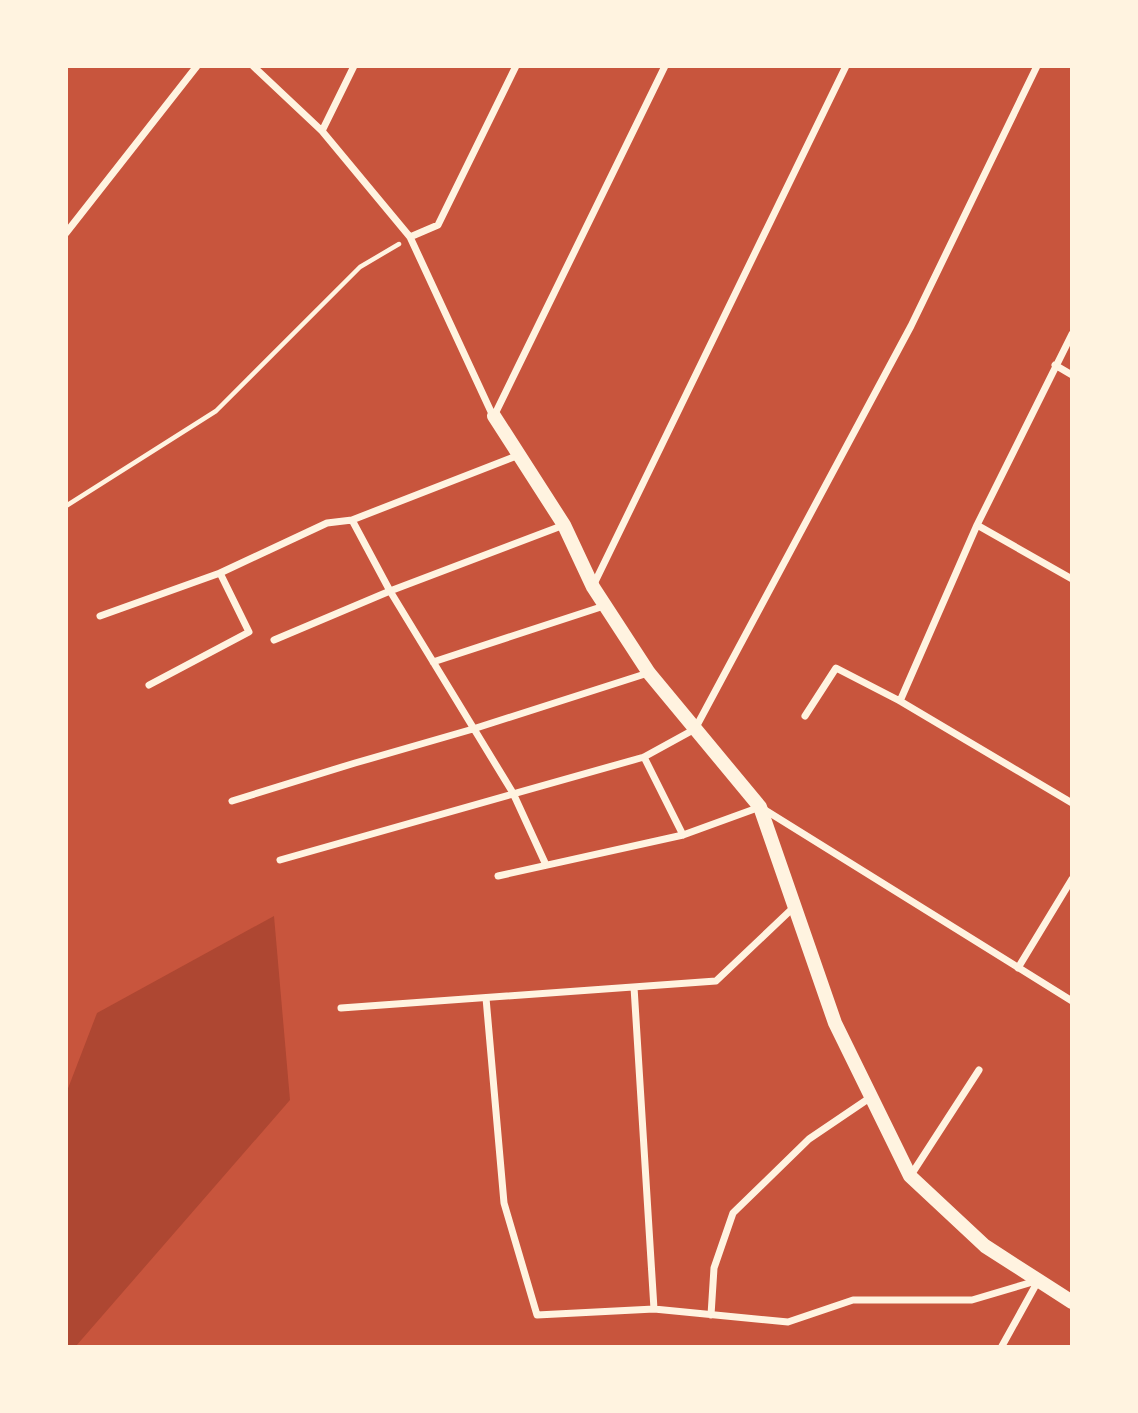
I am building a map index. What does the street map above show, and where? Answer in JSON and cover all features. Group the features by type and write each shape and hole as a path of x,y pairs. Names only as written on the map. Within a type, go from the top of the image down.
{"main road":[{"path":"494,416 564,525 604,606 649,673 760,807 835,1023 910,1176 985,1246 1072,1302"}],"street":[{"path":"66,233 197,66"},
{"path":"254,66 323,131 410,237 494,416"},
{"path":"323,131 354,66"},
{"path":"410,237 438,225 516,66"},
{"path":"494,416 665,66"},
{"path":"593,587 846,66"},
{"path":"280,860 645,757 695,729 911,326 1037,66"},
{"path":"900,701 977,525 1072,334"},
{"path":"1055,365 1072,375"},
{"path":"100,616 220,573 327,523 352,520 519,455"},
{"path":"352,520 390,591 513,793 546,865"},
{"path":"274,640 390,591 564,525"},
{"path":"977,525 1072,579"},
{"path":"149,685 249,632 220,573"},
{"path":"433,662 604,606"},
{"path":"805,716 836,668 900,701 1072,803"},
{"path":"232,801 649,673"},
{"path":"645,757 683,835"},
{"path":"498,876 683,835 760,807 1072,1001"},
{"path":"1018,968 1072,879"},
{"path":"341,1008 716,981 794,906"},
{"path":"634,987 654,1310"},
{"path":"486,998 504,1203 537,1315 654,1310 788,1322 853,1300 972,1300 1038,1281"},
{"path":"910,1176 979,1070"},
{"path":"711,1315 713,1268 733,1213 809,1139 872,1097"},
{"path":"1002,1346 1038,1281"}],"path":[{"path":"66,506 216,411 360,267 410,237"}],"shaded area":[{"path":"274,916 290,1100 76,1346 67,1346 67,1091 97,1013"}]}
